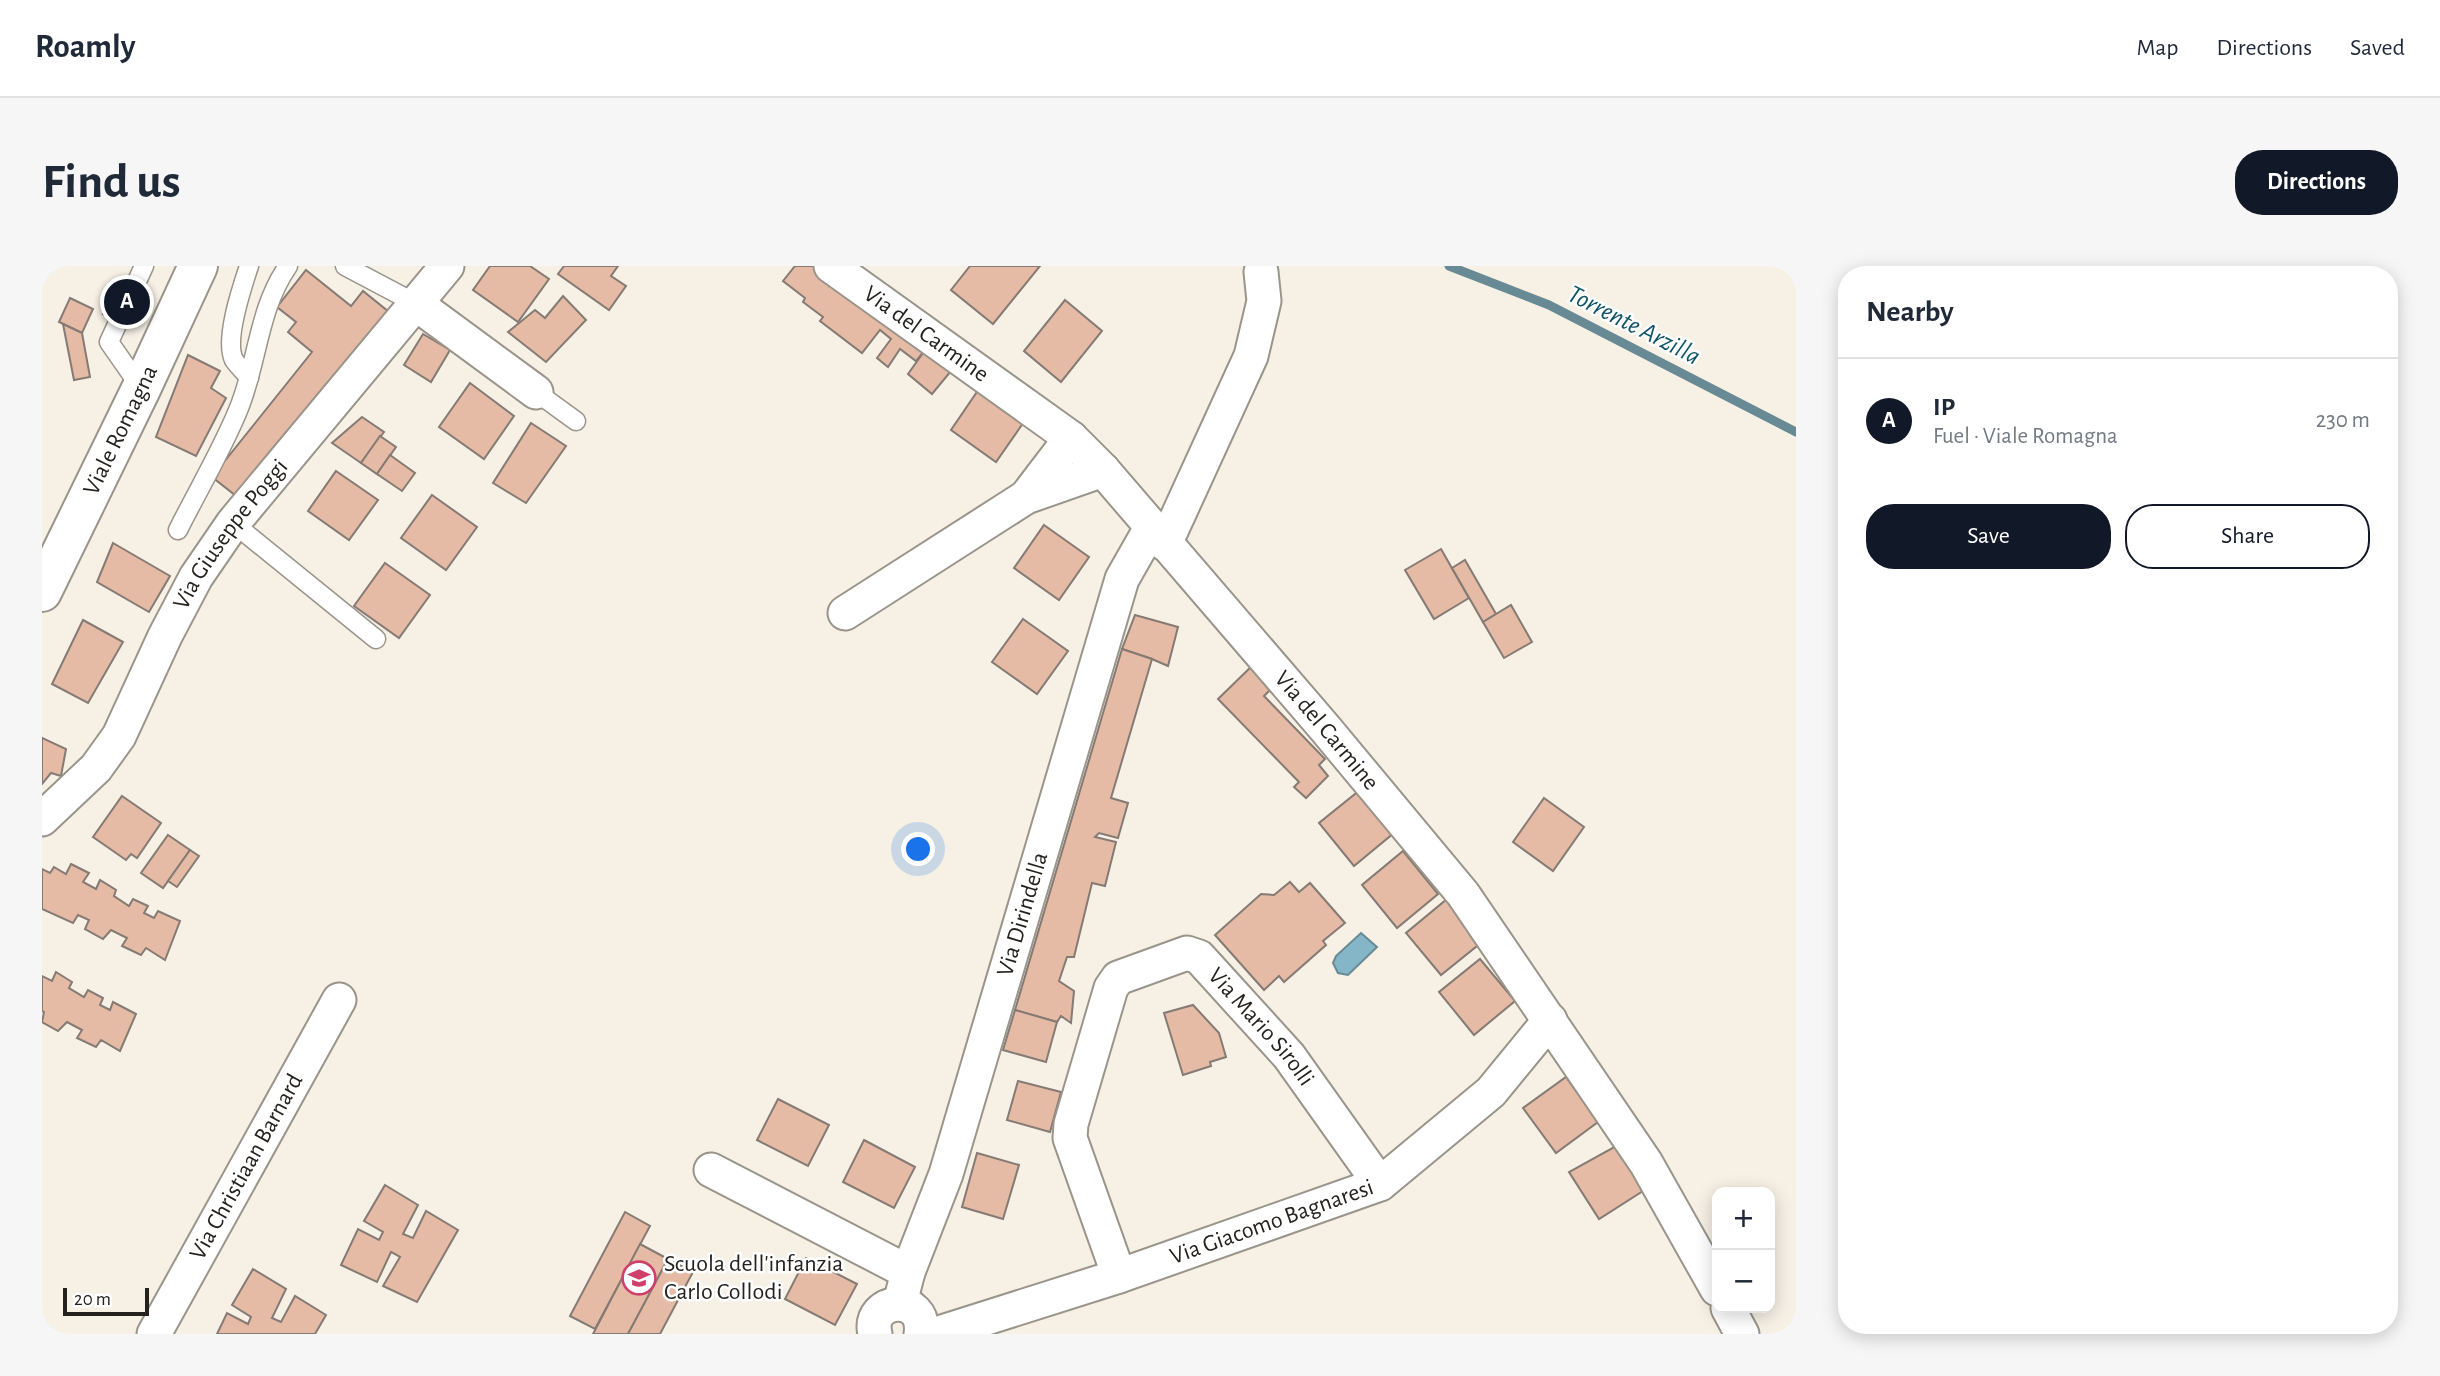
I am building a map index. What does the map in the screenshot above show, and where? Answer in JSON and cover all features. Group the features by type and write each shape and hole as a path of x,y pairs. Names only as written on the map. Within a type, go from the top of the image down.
{"main road":[{"name":"Viale Romagna","path":"42,592 142,389 198,266"}],"street":[{"name":"Via Giuseppe Poggi","path":"42,819 96,768 119,736 165,636 196,577 233,523 446,266"},
{"name":"Via del Carmine","path":"831,266 1071,438 1103,470 1324,727 1463,894 1646,1163 1712,1280"},
{"name":"Via Dirindella","path":"900,1303 908,1272 946,1174 1122,579 1158,536 1251,356 1264,301 1261,272"},
{"path":"415,303 536,392"},
{"path":"1026,497 1071,438"},
{"path":"845,613 1026,497 1103,470"},
{"name":"Via Mario Sirolli","path":"1119,1276 1070,1138 1071,1124 1111,988 1118,978 1188,953 1199,957 1289,1056 1380,1184"},
{"name":"Via Christiaan Barnard","path":"154,1334 339,1000"},
{"name":"Via Giacomo Bagnaresi","path":"936,1334 1119,1276 1380,1184 1491,1092 1550,1020"},
{"path":"711,1170 908,1272"},
{"path":"874,1334 875,1318 881,1310 900,1303 916,1312 921,1321 921,1334"},
{"path":"1731,1313 1742,1334"}],"lane":[{"path":"142,389 109,342 144,266"},
{"path":"249,266 237,301 232,337 234,359 250,377"},
{"path":"178,530 238,410 250,377 274,286 288,266"},
{"path":"345,266 415,303"},
{"path":"536,392 576,421"},
{"path":"233,523 376,639"}],"water":[{"path":"1361,933 1377,947 1348,975 1338,973 1333,963 1336,956"}],"building":[{"path":"490,266 530,266 549,279 518,322 473,290"},
{"path":"564,266 618,266 611,276 626,286 609,310 558,274"},
{"path":"795,266 821,266 928,346 916,361 900,349 888,367 877,358 891,339 880,330 862,353 820,321 823,317 803,302 805,298 783,281"},
{"path":"970,266 1040,266 993,324 951,290"},
{"path":"306,270 351,306 363,291 389,312 240,499 212,477 312,352 288,332 296,322 277,307"},
{"path":"118,282 147,295 132,327 103,314"},
{"path":"563,296 586,320 546,362 508,332 535,310 545,318"},
{"path":"70,298 93,309 82,333 59,322"},
{"path":"1065,300 1102,331 1061,382 1024,351"},
{"path":"63,324 82,333 90,377 74,380"},
{"path":"423,334 450,350 431,382 404,365"},
{"path":"928,346 956,365 932,394 908,374"},
{"path":"188,355 220,371 211,388 226,398 196,456 156,437"},
{"path":"470,383 514,416 484,459 439,427"},
{"path":"981,386 1026,419 996,462 951,430"},
{"path":"362,417 384,432 361,463 332,443"},
{"path":"531,423 566,446 526,503 493,483"},
{"path":"380,436 396,447 377,474 361,463"},
{"path":"390,455 415,473 402,491 377,474"},
{"path":"336,471 378,500 349,540 308,511"},
{"path":"432,495 477,527 446,570 401,538"},
{"path":"1044,525 1089,557 1059,600 1014,568"},
{"path":"113,543 170,576 149,612 97,582"},
{"path":"1441,549 1469,598 1434,619 1405,570"},
{"path":"1465,560 1496,614 1483,622 1452,568"},
{"path":"385,563 430,595 399,638 354,606"},
{"path":"1511,605 1532,642 1504,658 1483,622"},
{"path":"1135,615 1178,627 1168,666 1122,649"},
{"path":"1023,619 1068,651 1037,694 992,662"},
{"path":"83,620 123,642 88,703 52,684"},
{"path":"1122,649 1152,659 1111,798 1128,803 1118,838 1099,833 1095,837 1116,842 1105,886 1092,883 1074,957 1067,957 1059,981 1074,991 1071,1023 1061,1016 1057,1022 1015,1010"},
{"path":"1256,662 1276,684 1264,696 1325,759 1319,765 1328,776 1306,798 1294,787 1299,782 1218,699"},
{"path":"42,738 66,749 61,776 51,773 42,784"},
{"path":"1360,790 1395,832 1354,866 1319,823"},
{"path":"122,796 161,823 137,858 131,854 126,860 93,837"},
{"path":"1544,798 1584,827 1553,871 1513,842"},
{"path":"168,835 190,850 163,888 141,873"},
{"path":"190,850 199,856 177,887 168,881"},
{"path":"1403,851 1438,894 1397,928 1362,885"},
{"path":"71,864 89,873 83,882 96,889 100,880 116,890 114,896 129,906 133,899 148,906 144,913 154,918 158,911 180,921 165,960 146,948 141,955 122,946 127,938 111,930 103,939 85,929 89,920 78,915 73,923 42,909 42,869 50,873 54,867 66,874"},
{"path":"1290,882 1299,892 1310,883 1345,923 1323,941 1326,945 1284,982 1279,976 1264,990 1215,935 1261,894 1274,895"},
{"path":"1447,899 1482,942 1441,975 1406,933"},
{"path":"1480,959 1515,1001 1474,1035 1439,992"},
{"path":"56,972 72,982 69,988 84,997 88,990 103,998 100,1005 110,1010 113,1002 136,1014 120,1051 101,1040 96,1047 77,1038 82,1030 67,1022 58,1031 42,1022 42,976 52,981"},
{"path":"1193,1005 1219,1033 1226,1057 1210,1062 1211,1066 1183,1075 1164,1013"},
{"path":"1015,1010 1057,1022 1046,1062 1003,1050"},
{"path":"1566,1077 1598,1122 1556,1153 1523,1108"},
{"path":"1018,1081 1061,1092 1050,1132 1007,1120"},
{"path":"778,1099 829,1125 808,1166 757,1140"},
{"path":"864,1140 915,1167 894,1208 843,1182"},
{"path":"1616,1146 1643,1191 1599,1219 1569,1172"},
{"path":"977,1153 1019,1165 1003,1219 962,1207"},
{"path":"385,1185 418,1205 403,1234 413,1238 426,1211 458,1230 417,1302 383,1286 400,1257 391,1252 377,1282 341,1265 358,1229 379,1240 383,1232 364,1221"},
{"path":"625,1212 650,1226 595,1329 570,1316"},
{"path":"640,1244 668,1259 628,1334 593,1334"},
{"path":"806,1258 857,1284 835,1325 785,1299"},
{"path":"668,1259 693,1272 660,1334 628,1334"},
{"path":"253,1269 286,1289 272,1318 281,1322 295,1296 326,1315 315,1334 217,1334 227,1313 248,1324 251,1317 232,1305"}],"waterway":[{"name":"Torrente Arzilla","path":"1449,266 1549,305 1796,432"}],"place":[{"name":"IP","path":"127,302"},
{"name":"Scuola dell'infanzia Carlo Collodi","path":"639,1278"}]}
